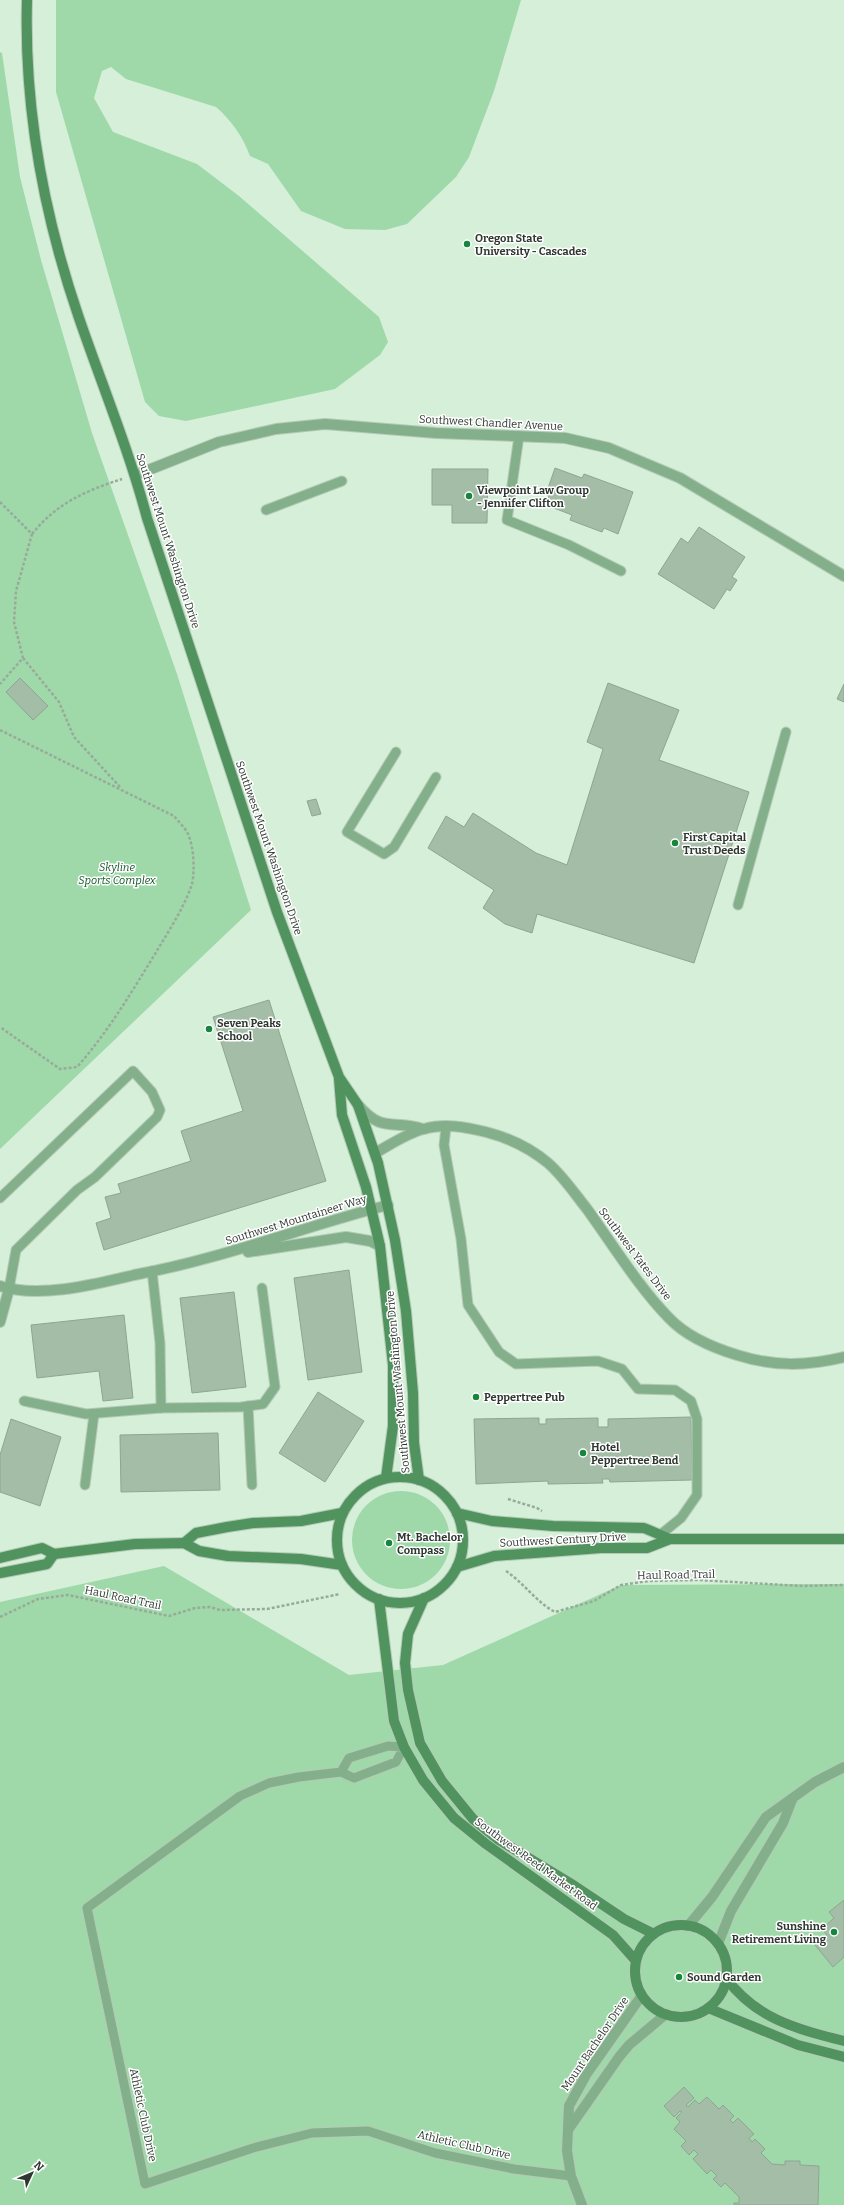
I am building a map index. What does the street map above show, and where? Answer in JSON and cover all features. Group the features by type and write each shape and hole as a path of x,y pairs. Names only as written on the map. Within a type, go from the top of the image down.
{"main road":[{"name":"Southwest Mount Washington Drive","path":"27,0 32,118 52,228 78,317 136,475 147,518 277,912 339,1077 358,1105 375,1153 388,1205 406,1311 413,1393 414,1443 419,1480"},
{"name":"Southwest Mount Washington Drive","path":"339,1077 342,1115 366,1187 380,1246 393,1365 393,1426 386,1478"},
{"path":"403,1476 419,1480 434,1487 448,1498 457,1513 462,1530 462,1549 457,1567 448,1580 437,1590 424,1598 401,1602 379,1599 363,1591 351,1579 342,1564 337,1548 337,1530 342,1513 353,1497 368,1485 386,1478 403,1476"},
{"path":"184,1542 196,1533 253,1523 301,1521 342,1513"},
{"name":"Southwest Century Drive","path":"457,1513 492,1521 553,1526 644,1528 670,1539"},
{"name":"Southwest Century Drive","path":"457,1567 494,1556 601,1548 647,1548 670,1539 844,1539"},
{"path":"0,1558 42,1548 54,1554 135,1544 184,1542 199,1551 228,1556 301,1559 342,1564"},
{"path":"0,1573 47,1564 54,1554"},
{"name":"Southwest Reed Market Road","path":"424,1598 408,1634 405,1663 420,1743 442,1781 473,1819 499,1840 570,1883 624,1919 654,1934"},
{"name":"Southwest Reed Market Road","path":"379,1599 394,1721 404,1747 423,1780 454,1818 486,1844 613,1935 636,1961"},
{"path":"676,1925 688,1926 699,1929 710,1935 718,1944 726,1966 726,1978 720,1995 708,2008 694,2015 680,2017 666,2014 652,2007 642,1995 637,1984 636,1961 642,1946 654,1934 664,1928 676,1925"},
{"path":"726,1978 744,1999 770,2018 806,2031 844,2041"},
{"path":"708,2008 798,2045 844,2057"}],"street":[{"name":"Southwest Chandler Avenue","path":"136,475 219,442 276,429 318,424 372,426 436,433 565,438 609,448 680,478 844,576"},
{"name":"Southwest Yates Drive","path":"358,1105 366,1114 382,1124 407,1124 423,1129"},
{"name":"Southwest Yates Drive","path":"375,1153 423,1129 467,1127 500,1136 525,1147 548,1164 572,1189 648,1293 670,1319 694,1336 718,1349 778,1365 816,1364 844,1358"},
{"name":"Southwest Mountaineer Way","path":"210,1258 388,1205"},
{"name":"Southwest Mountaineer Way","path":"5,1287 69,1289 210,1258 346,1237 370,1241 380,1246"},
{"path":"0,1322 5,1287"},
{"path":"688,1926 712,1897 766,1817 792,1800 815,1782 844,1767"},
{"path":"718,1944 730,1911 783,1823 792,1800"},
{"name":"Mount Bachelor Drive","path":"582,2205 571,2176 567,2151 569,2106 586,2075 642,1995"},
{"path":"568,2130 604,2075 629,2045 666,2014"}],"lane":[{"path":"519,436 507,520 569,545 621,571"},
{"path":"266,510 342,481"},
{"path":"738,905 786,732"},
{"path":"396,752 347,832 384,854 394,847 436,777"},
{"path":"0,1198 133,1072 152,1092 160,1110 158,1117 95,1177 77,1190 16,1250 5,1287"},
{"path":"446,1127 444,1145 461,1239 468,1305 500,1352 516,1364 598,1361 622,1369 638,1389 674,1390 691,1401 697,1419 697,1495 681,1518 660,1534"},
{"path":"152,1271 160,1343 161,1408"},
{"path":"24,1401 86,1414 161,1408 248,1406 263,1404 275,1387 262,1288"},
{"path":"248,1406 252,1485"},
{"path":"85,1485 94,1414"},
{"path":"341,1772 349,1758 388,1746 404,1747"},
{"name":"Athletic Club Drive","path":"404,1747 396,1762 354,1778 341,1772 269,1783 240,1796 87,1908 145,2184 253,2148 312,2133 368,2131 435,2153 514,2169 571,2176"}],"path":[{"path":"122,789 74,737 59,702 23,658 14,622 16,591 32,534 47,516 89,490 136,475"},
{"path":"0,502 32,534"},
{"path":"0,684 23,658"},
{"path":"0,730 174,816 187,832 191,845 192,883 176,919 116,1016 96,1045 77,1067 60,1069 0,1027"},
{"path":"508,1499 537,1508 543,1512 553,1526"},
{"name":"Haul Road Trail","path":"506,1571 516,1578 546,1607 555,1612 594,1601 621,1585 649,1581 698,1580 802,1586 844,1585"},
{"name":"Haul Road Trail","path":"0,1617 38,1599 68,1595 169,1616 195,1608 210,1607 220,1610 268,1609 340,1594"}],"green space":[{"path":"56,0 521,0 494,91 469,157 456,177 407,224 385,230 345,229 301,211 268,164 250,156 244,142 236,130 216,107 126,79 111,67 102,71 94,98 113,132 197,164 239,196 379,317 388,342 380,355 335,389 186,421 159,416 145,402 56,92"},
{"name":"Skyline Sports Complex","path":"0,52 2,53 20,177 41,260 92,433 177,674 251,910 0,1149"},
{"path":"401,1491 420,1495 436,1505 446,1521 450,1540 446,1559 436,1575 420,1585 401,1589 382,1585 366,1575 356,1559 352,1540 356,1521 366,1505 382,1495"},
{"path":"164,1566 349,1675 443,1665 621,1585 844,1584 844,2205 0,2205 0,1602"}],"building":[{"path":"555,468 582,478 584,474 633,492 618,534 604,528 602,532 570,520 572,515 546,505 549,496 546,494"},
{"path":"432,469 488,469 487,523 452,523 452,505 432,505"},
{"path":"699,527 745,557 732,577 737,580 730,591 727,589 714,609 658,574 681,538 688,543"},
{"path":"20,678 48,706 33,720 6,692"},
{"path":"608,683 679,710 659,760 749,792 694,963 537,914 532,933 505,924 483,908 494,890 428,848 446,816 464,827 473,813 536,853 567,865 603,749 587,742"},
{"path":"844,684 844,702 837,699"},
{"path":"316,799 321,814 312,816 307,801"},
{"path":"269,1000 326,1181 104,1250 96,1223 111,1218 105,1197 121,1193 118,1184 191,1161 181,1131 243,1111 213,1017"},
{"path":"349,1270 362,1372 308,1380 294,1278"},
{"path":"234,1292 246,1387 192,1393 180,1298"},
{"path":"124,1315 133,1398 103,1401 99,1371 37,1378 31,1325"},
{"path":"318,1392 364,1421 325,1482 279,1453"},
{"name":"Hotel Peppertree Bend","path":"691,1417 692,1480 610,1482 609,1479 602,1479 603,1483 548,1484 548,1481 476,1484 474,1419 539,1418 539,1424 546,1424 546,1419 598,1418 598,1427 608,1427 608,1419"},
{"path":"11,1419 61,1437 40,1506 0,1492 0,1455"},
{"path":"218,1433 220,1490 121,1492 120,1435"},
{"name":"Sunshine Retirement Living","path":"844,1900 844,1957 833,1967 815,1945 827,1935 822,1929 834,1918 829,1912"},
{"path":"684,2087 694,2098 686,2105 688,2107 695,2100 699,2104 707,2097 719,2109 723,2105 734,2116 730,2120 733,2123 738,2118 754,2134 749,2138 752,2142 755,2139 765,2149 761,2153 772,2164 785,2165 785,2161 800,2161 800,2165 819,2166 818,2205 734,2205 734,2203 739,2203 739,2197 725,2183 721,2187 713,2179 717,2176 711,2170 707,2174 693,2159 698,2154 694,2150 689,2155 681,2146 686,2141 674,2129 680,2122 676,2118 682,2112 680,2111 674,2117 664,2106"}],"place":[{"name":"Oregon State University - Cascades","path":"467,244"},
{"name":"Viewpoint Law Group - Jennifer Clifton","path":"469,496"},
{"name":"First Capital Trust Deeds","path":"675,843"},
{"name":"Seven Peaks School","path":"209,1029"},
{"name":"Peppertree Pub","path":"476,1397"},
{"name":"Hotel Peppertree Bend","path":"583,1453"},
{"name":"Mt. Bachelor Compass","path":"389,1543"},
{"name":"Sunshine Retirement Living","path":"834,1932"},
{"name":"Sound Garden","path":"679,1977"}]}
